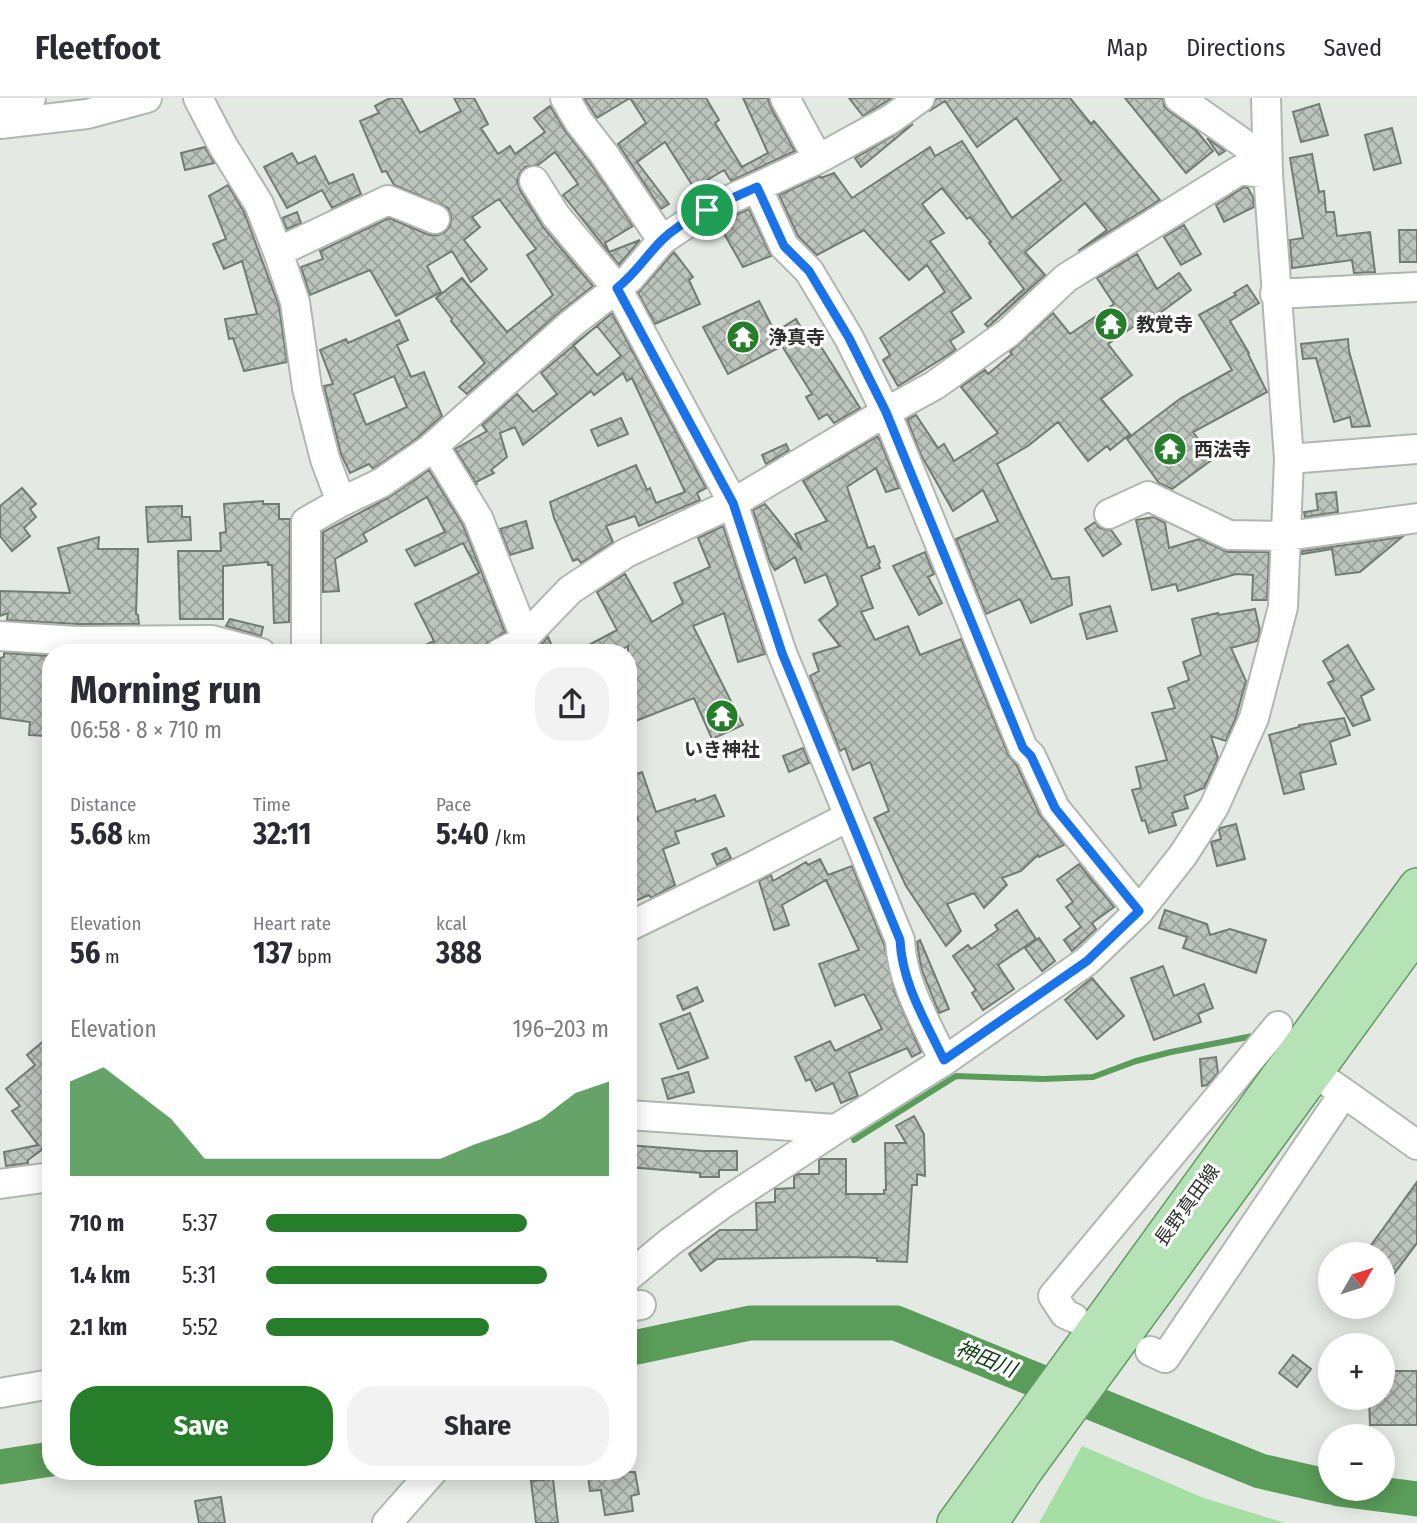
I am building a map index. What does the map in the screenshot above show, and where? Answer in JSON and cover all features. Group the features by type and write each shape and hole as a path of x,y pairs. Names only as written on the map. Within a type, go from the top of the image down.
{"main road":[{"name":"長野真田線","path":"990,1523 1088,1341 1417,886"},
{"name":"長野真田線","path":"1088,1341 1315,1073 1417,932"},
{"name":"長野真田線","path":"955,1523 1050,1413"}],"street":[{"path":"0,107 31,98"},
{"path":"0,124 87,114 147,98"},
{"path":"198,98 223,146 259,204 278,252 295,302 307,388 319,436 341,502"},
{"path":"565,98 662,240"},
{"path":"785,98 818,159"},
{"path":"306,644 306,522 381,483 434,446 571,324 630,278 662,240 707,210 818,159 891,119 920,98"},
{"path":"1179,98 1267,167"},
{"path":"637,1270 670,1242 836,1129 944,1060 1087,961 1139,911 1183,855 1214,807 1254,718 1283,607 1289,459 1275,294 1267,167 1266,98"},
{"path":"518,644 570,590 626,553 733,503 935,385 1009,332 1066,278 1229,176 1240,170 1267,167"},
{"path":"534,181 556,216 617,288 733,503 782,653 900,940 901,958 908,983 944,1060"},
{"path":"757,187 784,246 809,271 849,338 886,412 1023,748 1031,756 1055,808 1139,911"},
{"path":"278,252 388,200 435,219"},
{"path":"1275,294 1417,287"},
{"path":"434,446 478,518 525,637"},
{"path":"1289,459 1417,449"},
{"path":"1109,514 1149,496 1229,535 1287,536 1417,518"},
{"path":"0,636 77,641 212,640 227,644"},
{"path":"637,923 848,817"},
{"path":"1088,1341 1053,1296 1278,1026"},
{"path":"1315,1073 1417,1145"},
{"path":"1150,1351 1165,1358 1344,1093"},
{"path":"637,1116 836,1129"},
{"path":"0,1184 42,1176"},
{"path":"0,1393 42,1386"},
{"path":"387,1523 425,1480"}],"green space":[{"path":"1082,1446 1204,1498 1285,1523 1039,1523"}],"building":[{"path":"390,98 401,98 420,133 461,111 454,98 474,98 488,124 481,128 498,154 510,146 515,154 545,132 534,118 550,106 633,226 605,243 609,252 640,240 619,265 563,195 578,184 555,152 538,165 525,167 517,181 520,190 543,227 593,286 467,394 459,387 485,363 436,298 462,278 507,332 553,295 527,255 536,249 499,199 472,217 480,227 464,240 487,269 471,282 452,251 427,266 441,292 396,316 370,270 310,295 301,267 323,259 320,251 389,218 429,235 445,232 450,226 448,208 394,185 386,171 382,172 360,121 379,113 375,106"},
{"path":"584,98 630,98 597,118"},
{"path":"630,98 706,98 719,120 715,123 742,167 768,153 743,98 768,98 795,151 731,181 724,170 694,188 665,142 637,162 669,204 661,209 618,144 646,123"},
{"path":"849,98 892,98 863,116"},
{"path":"936,98 1070,98 1091,124 1094,121 1160,200 1078,251 1107,230 1085,203 1025,252 1045,275 988,327 985,324 1024,289 989,243 991,242 970,217 967,219 942,188 922,204 944,233 930,241 971,298 951,312 964,332 950,341 956,350 898,386 883,360 890,355 880,338 945,292 927,265 909,280 864,230 817,255 798,236 779,195 820,176 821,178 834,173 852,198 930,147 935,156 962,141 1012,218 1061,180 1016,118 977,147 945,101 931,110"},
{"path":"1125,98 1163,98 1164,106 1196,130 1213,151 1186,173"},
{"path":"1319,104 1328,135 1301,142 1293,112"},
{"path":"913,124 861,167 855,158"},
{"path":"1392,128 1401,163 1374,170 1365,135"},
{"path":"1207,138 1225,151 1219,155"},
{"path":"205,147 214,163 185,170 181,153"},
{"path":"292,153 298,164 315,156 329,184 353,174 361,194 332,208 322,190 287,208 264,167"},
{"path":"1312,154 1319,192 1324,191 1326,212 1334,212 1337,236 1370,232 1375,272 1354,273 1352,260 1292,268 1290,240 1303,238 1290,158"},
{"path":"228,185 244,212 279,306 287,362 244,371 233,338 229,339 225,319 257,314 242,261 224,269 213,244 226,239 209,196"},
{"path":"1244,187 1248,188 1253,197 1254,207 1224,222 1216,205"},
{"path":"749,209 771,256 743,267 718,223"},
{"path":"297,212 301,223 287,229 282,218"},
{"path":"1184,225 1201,254 1181,265 1164,237"},
{"path":"1399,230 1417,230 1417,262 1400,262"},
{"path":"674,252 693,277 689,280 700,304 655,324 638,293"},
{"path":"1137,254 1157,289 1179,273 1191,290 1160,313 1161,315 1144,323 1143,320 1108,344 1132,375 1101,399 1130,434 1110,450 1107,446 1088,461 1058,422 1028,446 997,464 1052,579 1069,577 1072,605 1031,623 1020,599 986,614 956,539 998,521 983,490 953,511 921,455 907,419 916,415 938,448 944,444 954,461 998,433 961,387 985,370 988,374 1053,313 1070,334 1114,304 1097,278"},
{"path":"1247,285 1259,303 1230,321 1267,392 1193,432 1213,459 1172,489 1159,483 1127,439 1181,398 1232,370 1199,315 1236,295 1234,293"},
{"path":"759,301 775,332 796,319 808,340 814,336 860,408 834,423 827,414 819,419 806,397 812,394 782,346 728,374 703,327"},
{"path":"612,313 706,488 697,493 700,500 639,526 635,516 606,526 613,542 581,563 578,559 573,561 550,502 636,465 656,503 685,492 632,378 627,381 623,373 594,395 591,391 523,445 515,427 500,433 507,457 491,470 494,473 476,482 477,485 455,449 487,431 482,425 517,394 533,412 557,394 541,373 573,346 597,375 621,356 597,326 591,331"},
{"path":"399,320 408,340 397,345 411,377 424,372 442,416 419,437 373,469 369,464 350,473 341,454 324,386 333,384 320,350 346,339 348,343","holes":["394,376 407,407 366,425 354,394"]},
{"path":"1348,339 1370,426 1352,427 1350,417 1334,422 1316,358 1303,359 1301,344"},
{"path":"621,418 628,434 598,446 591,430"},
{"path":"878,436 899,488 886,492 876,468 847,487 868,548 874,546 880,562 880,568 861,576 873,608 861,612 875,640 908,626 920,655 961,639 1008,754 1017,766 1040,815 1064,845 1039,857 1038,855 1021,871 1002,878 1007,885 984,908 974,893 947,904 961,931 946,946 906,886 874,818 889,811 870,762 853,770 845,748 840,751 810,676 819,671 813,654 840,646 819,620 838,605 826,574 805,583 795,557 775,570 753,510 765,504 802,550 795,534 827,521 803,481"},
{"path":"786,444 789,450 766,464 762,455"},
{"path":"429,470 463,525 505,632 487,644 428,644 434,641 415,604 479,573 463,543 415,566 406,550 445,532 427,497 363,534 367,541 335,559 339,591 323,592 323,532 388,498"},
{"path":"22,488 36,504 30,509 36,517 24,528 30,536 12,551 0,536 0,506"},
{"path":"1336,492 1338,512 1305,517 1304,512 1318,510 1316,494"},
{"path":"263,501 263,504 279,504 279,519 290,519 289,622 274,623 272,565 268,565 268,562 223,566 223,619 180,619 178,551 221,551 220,533 226,532 224,504"},
{"path":"182,506 182,517 190,517 191,540 148,542 146,507"},
{"path":"1154,517 1165,523 1169,548 1199,539 1228,552 1269,552 1267,600 1252,600 1253,575 1236,574 1178,591 1176,584 1152,590 1136,520"},
{"path":"526,521 533,548 510,555 500,529"},
{"path":"1095,522 1100,528 1111,530 1121,544 1103,556 1085,529"},
{"path":"723,526 765,654 738,662 724,613 693,626 743,725 712,739 694,698 637,720 637,644 591,644 617,630 597,592 625,574 652,622 683,603 674,583 710,567 698,538"},
{"path":"99,537 98,549 138,549 136,614 139,624 7,620 8,613 0,616 0,591 70,593 58,548"},
{"path":"1402,537 1360,572 1336,575 1332,549 1302,554 1302,551"},
{"path":"925,552 934,574 928,577 942,603 919,615 893,566"},
{"path":"1110,606 1117,631 1087,639 1080,614"},
{"path":"1255,609 1260,631 1257,641 1231,648 1246,681 1226,741 1211,736 1218,758 1204,788 1184,796 1188,808 1172,813 1176,825 1149,833 1132,790 1141,788 1136,767 1167,760 1152,713 1175,708 1168,688 1189,680 1183,662 1201,655 1192,619"},
{"path":"230,619 263,627 261,636 226,626"},
{"path":"548,637 551,644 542,644"},
{"path":"1348,645 1374,689 1361,696 1370,720 1353,726 1328,683 1334,680 1323,661"},
{"path":"4,653 42,655 42,736 29,735 30,722 0,718 0,658 4,657"},
{"path":"1344,718 1350,735 1330,742 1336,764 1300,773 1304,789 1284,794 1269,735 1299,725"},
{"path":"803,748 809,763 789,772 783,756"},
{"path":"642,772 656,812 715,795 724,816 675,832 679,843 663,849 675,885 651,898 649,895 637,900 638,820 637,774"},
{"path":"1236,824 1245,859 1217,866 1211,842 1221,839 1220,828"},
{"path":"726,848 731,858 717,865 712,854"},
{"path":"820,859 828,875 852,866 884,944 895,993 921,1052 912,1057 907,1048 849,1073 858,1096 841,1103 833,1083 816,1091 810,1079 806,1081 795,1057 830,1041 835,1051 882,1029 864,994 835,1006 819,964 859,950 826,880 782,905 789,925 774,930 759,881 771,875 773,881 806,862 808,865"},
{"path":"1079,864 1114,907 1092,923 1096,929 1072,951 1064,940 1081,927 1066,907 1073,902 1057,880"},
{"path":"1017,910 1036,939 998,965 1014,989 983,1010 972,993 976,990 953,956 968,945 971,949 998,930 995,925"},
{"path":"1165,910 1207,924 1210,935 1230,929 1266,940 1256,973 1183,948 1187,937 1159,928"},
{"path":"1039,938 1055,961 1042,971 1025,948"},
{"path":"920,940 949,1009 939,1013 921,968 917,942"},
{"path":"1163,966 1174,996 1204,984 1213,1008 1198,1014 1201,1022 1154,1040 1131,978"},
{"path":"1092,978 1124,1016 1097,1039 1065,1000"},
{"path":"697,987 703,1001 683,1010 677,996"},
{"path":"690,1013 708,1058 678,1069 660,1024"},
{"path":"42,1042 42,1150 28,1160 28,1163 6,1166 4,1152 38,1145 12,1111 20,1106 6,1089 35,1065 27,1055"},
{"path":"1216,1057 1218,1073 1207,1085 1202,1086 1200,1059"},
{"path":"688,1072 694,1092 668,1099 662,1079"},
{"path":"914,1116 924,1134 925,1176 917,1174 917,1185 912,1185 907,1262 849,1257 717,1259 701,1271 689,1254 720,1230 757,1230 756,1203 775,1202 775,1189 794,1188 794,1176 798,1174 819,1174 821,1159 846,1159 846,1194 884,1194 885,1143 906,1143 896,1126"},
{"path":"637,1146 737,1151 737,1170 719,1170 719,1177 700,1177 700,1173 637,1168"},
{"path":"1417,1182 1417,1243 1395,1273 1395,1242 1373,1242"},
{"path":"1293,1355 1311,1369 1297,1387 1279,1373"},
{"path":"1395,1371 1417,1371 1417,1425 1370,1424 1369,1410 1395,1410"},
{"path":"553,1480 558,1523 536,1523 531,1481"},
{"path":"589,1480 636,1480 639,1494 631,1496 633,1511 605,1515 601,1490 590,1491"},
{"path":"221,1497 225,1523 199,1523 195,1501"}],"waterway":[{"path":"854,1140 956,1076 1043,1079 1093,1077 1136,1061 1171,1052 1258,1035"},
{"name":"神田川","path":"637,1347 750,1323 896,1323 1260,1471 1318,1484"},
{"name":"神田川","path":"0,1467 42,1460"},
{"name":"神田川","path":"1395,1496 1417,1499"}],"place":[{"name":"教覚寺","path":"1111,324"},
{"name":"浄真寺","path":"743,337"},
{"name":"西法寺","path":"1170,449"},
{"name":"いき神社","path":"722,716"}],"route":[{"path":"757,187 784,246 809,271 849,338 886,412 1023,748 1031,756 1055,808 1139,911 1087,961 944,1060 908,983 901,958 900,940 782,653 733,503 617,288 630,278 662,240 707,210 757,187"}]}
